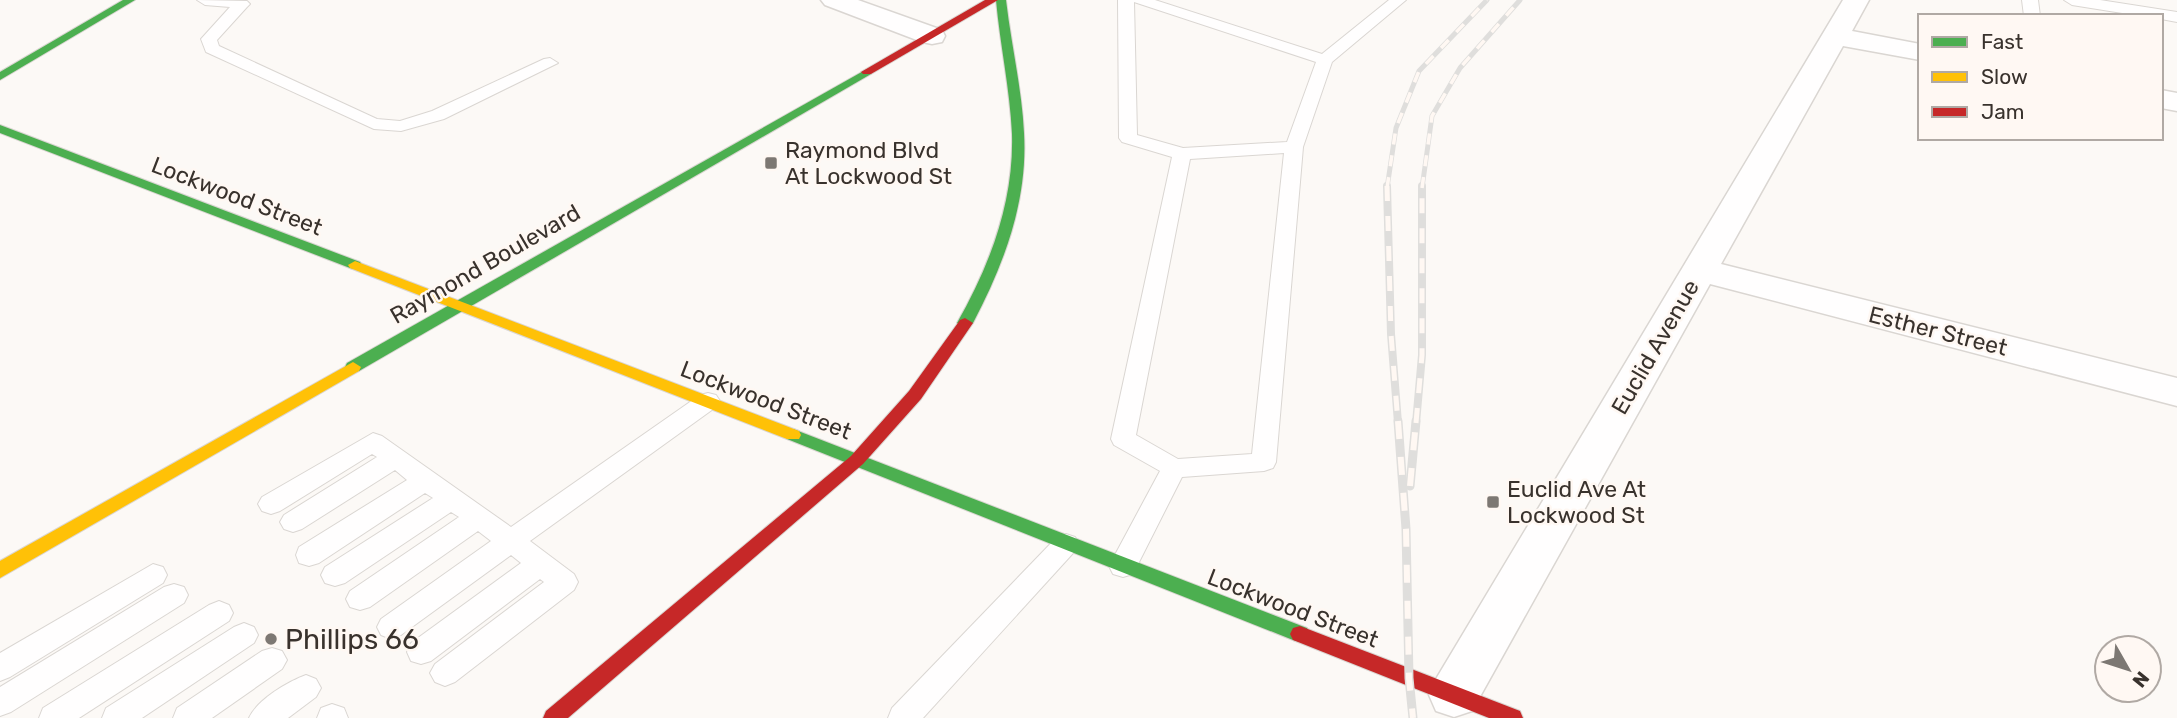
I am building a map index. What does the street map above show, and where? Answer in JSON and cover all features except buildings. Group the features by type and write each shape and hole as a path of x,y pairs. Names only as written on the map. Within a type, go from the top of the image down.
{"main road":[{"path":"0,77 130,0"},
{"name":"Raymond Boulevard","path":"0,570 993,0"},
{"path":"553,718 857,460 902,412 970,317 1007,227 1016,188 1018,154 1001,0"},
{"name":"Lockwood Street","path":"0,129 708,401 1513,718"}],"street":[{"path":"834,0 932,36"},
{"name":"Euclid Avenue","path":"1454,695 1856,0"},
{"path":"1836,36 1918,52"},
{"name":"Esther Street","path":"1700,270 2177,392"}],"lane":[{"path":"205,0 245,2"},
{"path":"1126,0 1128,138 1182,154 1294,147"},
{"path":"1140,0 1325,61"},
{"path":"1182,154 1123,439 1174,468 1264,462 1294,147 1325,61 1398,0"},
{"path":"2072,0 2158,14"},
{"path":"245,2 209,39 212,49 374,124 401,126 438,115 550,63"},
{"path":"391,627 708,401"},
{"path":"271,504 373,442 564,582 445,673"},
{"path":"293,522 395,458"},
{"path":"1123,566 1174,468"},
{"path":"309,555 426,480"},
{"path":"335,575 451,499"},
{"path":"360,599 478,517"},
{"path":"903,718 1066,544"},
{"path":"421,652 540,564"},
{"path":"0,668 153,575"},
{"path":"0,703 174,595"},
{"path":"54,718 219,612"},
{"path":"117,718 244,635"},
{"path":"188,718 272,660"},
{"path":"264,718 306,688"}],"railway":[{"path":"1387,188 1396,128 1419,71 1487,0"},
{"path":"1422,188 1432,116 1460,68 1520,0"},
{"path":"1387,188 1391,334 1398,423"},
{"path":"1416,423 1422,355 1422,188"},
{"path":"1398,421 1406,529 1409,678 1413,718"},
{"path":"1410,486 1416,421"}],"traffic: fast":[{"path":"0,77 130,0"},
{"path":"965,323 997,256 1016,184 1018,134 1001,0"},
{"path":"353,367 867,72"},
{"path":"0,129 355,265"},
{"path":"793,435 1300,634"}],"traffic: slow":[{"path":"355,265 793,435"},
{"path":"0,570 353,367"}],"traffic: jam":[{"path":"867,72 993,0"},
{"path":"553,718 857,460 915,395 965,323"},
{"path":"1300,634 1513,718"}],"place":[{"name":"Raymond Blvd At Lockwood St","path":"771,163"},
{"name":"Euclid Ave At Lockwood St","path":"1493,502"},
{"name":"Phillips 66","path":"271,639"}]}
